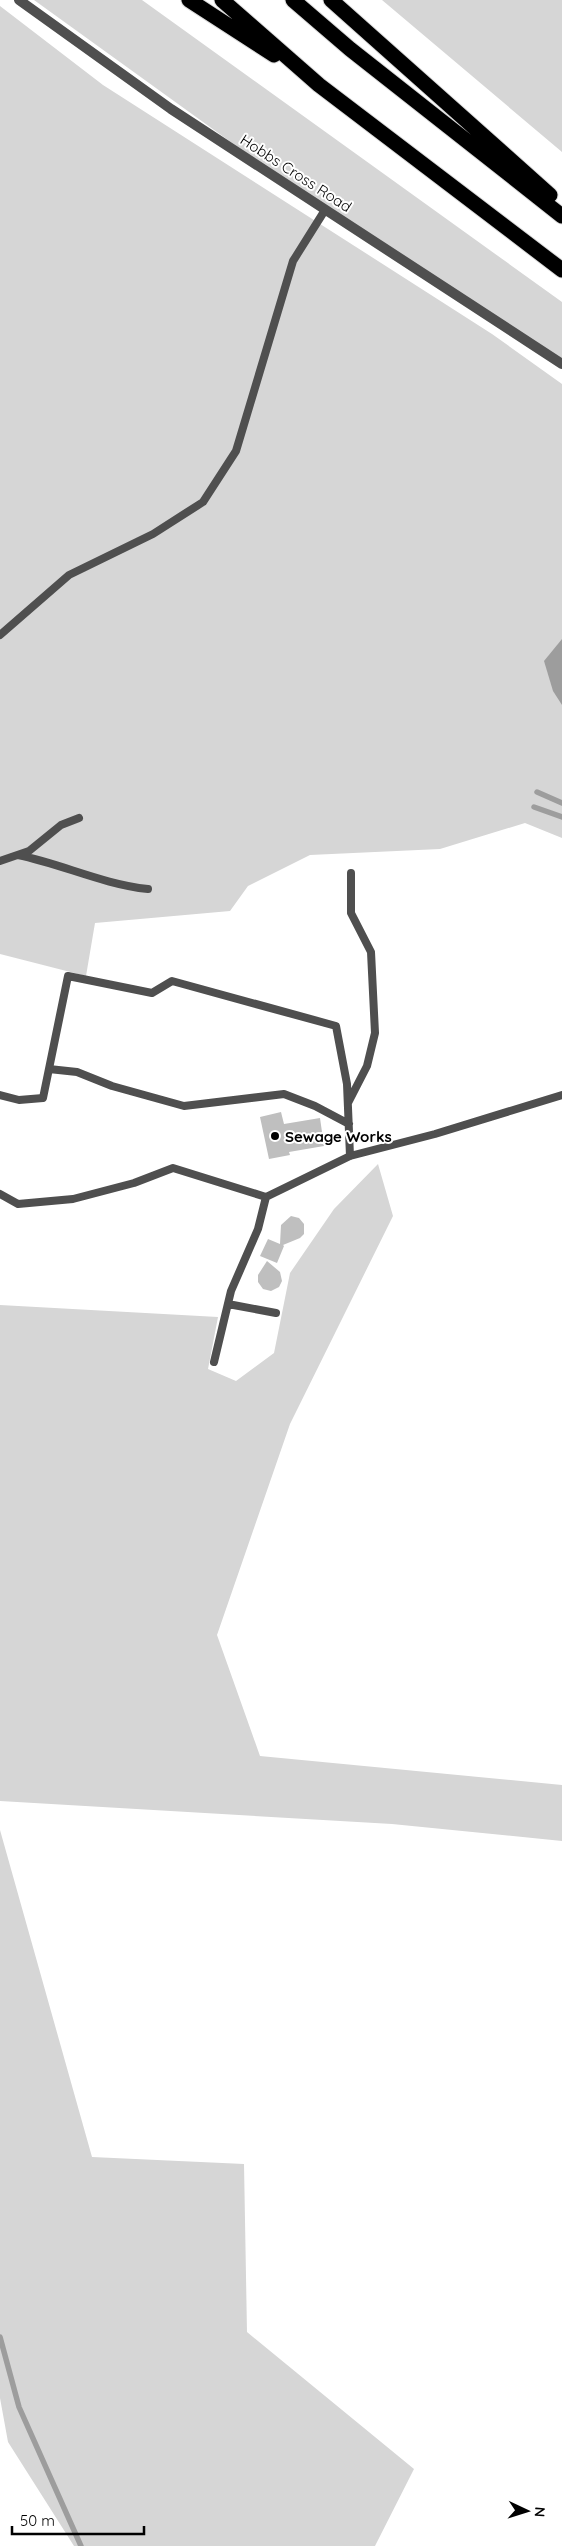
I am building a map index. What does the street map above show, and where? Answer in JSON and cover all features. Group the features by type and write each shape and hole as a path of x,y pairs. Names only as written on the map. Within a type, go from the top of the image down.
{"highway":[{"path":"188,0 319,85"},
{"path":"222,0 319,85 562,270"},
{"path":"293,0 350,49 562,216"},
{"path":"331,0 562,205"}],"street":[{"name":"Hobbs Cross Road","path":"19,0 171,109 562,364"}],"lane":[{"path":"0,636 69,575 153,534 203,502 236,450 293,261 325,210"},
{"path":"0,861 29,851 66,822 79,818"},
{"path":"18,855 40,860 113,884 148,889"},
{"path":"348,1104 367,1066 375,1033 371,952 350,913 351,873"},
{"path":"0,1095 19,1100 43,1098 68,976 152,993 172,981 336,1026 347,1084 350,1156"},
{"path":"49,1069 77,1072 112,1086 184,1106 284,1094 315,1106 349,1124"},
{"path":"0,1194 18,1204 73,1199 134,1183 173,1168 266,1197 350,1156 562,1095"},
{"path":"214,1362 231,1291 258,1229 266,1197"},
{"path":"228,1304 276,1313"}],"shaded area":[{"path":"34,0 142,0 562,302 562,364 325,210"},
{"path":"382,0 562,0 562,152"},
{"path":"0,6 103,85 492,334 562,384 562,838 525,823 440,849 310,855 248,886 230,911 95,923 86,976 0,954"},
{"path":"562,639 562,705 553,691 544,661"},
{"path":"378,1164 393,1216 290,1424 217,1635 260,1756 562,1785 562,1841 392,1824 0,1801 0,1305 218,1317 208,1369 236,1381 274,1353 290,1273 334,1209"},
{"path":"0,1830 92,2157 244,2164 247,2332 414,2469 375,2546 74,2546 8,2442 0,2398"}],"building":[{"path":"281,1112 284,1124 320,1118 324,1146 289,1152 290,1155 269,1159 260,1117"},
{"path":"291,1216 299,1218 304,1224 304,1234 300,1238 283,1245 277,1263 260,1256 268,1239 280,1244 281,1225"},
{"path":"267,1261 280,1272 282,1281 279,1287 271,1291 263,1289 258,1282 258,1275"}],"waterway":[{"path":"537,792 562,803"},
{"path":"534,807 562,817"},
{"path":"0,2337 19,2407 81,2546"}],"place":[{"name":"Sewage Works","path":"275,1136"}]}
